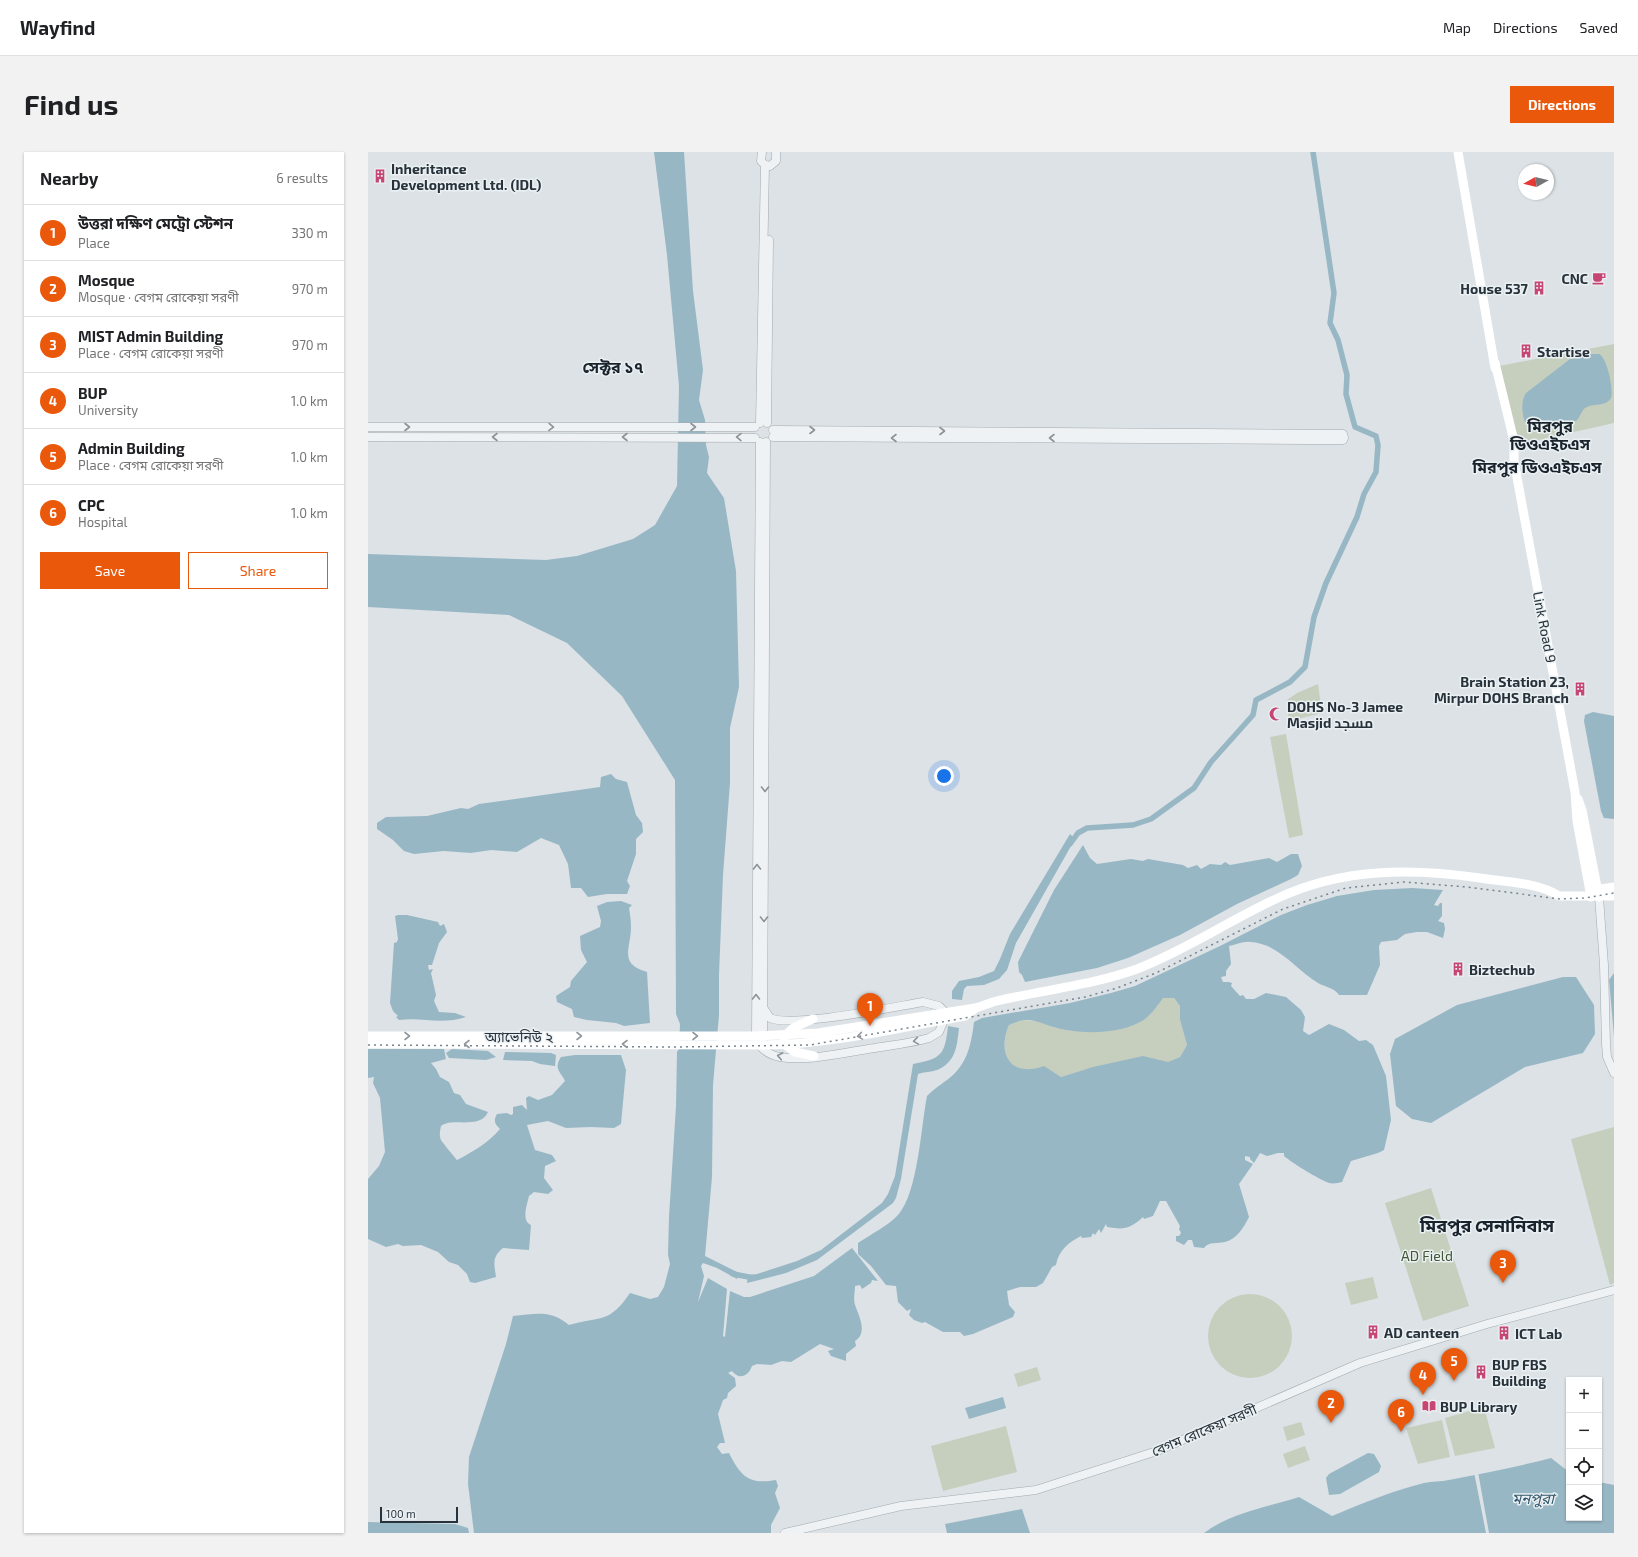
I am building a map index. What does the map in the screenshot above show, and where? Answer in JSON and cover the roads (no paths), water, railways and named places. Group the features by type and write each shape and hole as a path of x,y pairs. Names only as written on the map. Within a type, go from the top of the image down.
{"main road":[{"name":"Link Road 9","path":"1452,152 1463,202 1468,211"},
{"name":"Link Road 9","path":"1458,152 1467,193 1468,211 1495,363 1514,441 1514,461 1575,792 1582,810 1594,893"},
{"path":"668,1042 784,1040 823,1042 944,1016 965,1016 976,1008 998,1001 1102,980 1138,968 1279,898 1332,879 1373,872 1418,871 1516,884 1552,892 1559,896 1594,893 1614,887"},
{"path":"1594,893 1614,896"},
{"path":"784,1040 797,1025 813,1019"},
{"name":"অ্যাভেনিউ ২","path":"368,1036 668,1042"},
{"path":"784,1040 795,1052 814,1056"},
{"name":"অ্যাভেনিউ ২","path":"368,1044 668,1042"}],"street":[{"path":"762,152 760,158 768,165"},
{"path":"768,165 776,161 778,156 776,152"},
{"path":"760,1041 764,1008 760,441 754,432 760,424 768,165"},
{"path":"368,427 723,428 760,424 773,433 1306,440 1343,440 1344,438 1342,434 773,433 760,441 722,437 368,437"},
{"path":"760,441 760,1041 768,1052 779,1057 814,1056 923,1040 939,1032 944,1016 939,1006 923,1002 813,1019 779,1021 768,1016 764,1008"},
{"path":"1594,893 1601,903 1599,913 1604,966 1606,1044 1607,1057 1614,1073"},
{"name":"বেগম রোকেয়া সরণী","path":"785,1533 901,1506 1036,1490 1157,1451 1360,1363 1487,1324 1614,1290"}],"water":[{"path":"654,152 684,152 693,291 703,370 699,400 705,420 706,445 709,457 707,473 724,498 736,571 739,687 730,728 730,783 723,875 719,1015 713,1085 712,1177 705,1256 739,1273 737,1279 717,1268 703,1263 701,1266 704,1276 698,1302 708,1278 727,1289 723,1336 725,1337 730,1291 744,1297 750,1297 814,1276 852,1248 878,1281 872,1280 871,1283 862,1289 860,1285 855,1286 854,1303 862,1329 859,1338 855,1341 856,1346 846,1354 846,1361 831,1356 828,1351 834,1349 820,1344 791,1362 782,1361 771,1365 757,1364 752,1366 748,1373 743,1376 738,1376 732,1371 728,1373 735,1378 736,1386 728,1393 727,1398 723,1400 718,1414 725,1443 720,1443 717,1447 722,1454 729,1453 737,1468 746,1477 759,1481 776,1480 778,1486 775,1493 780,1508 771,1525 771,1533 474,1533 468,1484 469,1457 506,1344 513,1316 536,1314 549,1315 562,1320 569,1325 597,1319 610,1314 623,1303 630,1293 650,1299 658,1297 664,1287 670,1264 668,1255 669,1217 676,1106 677,1052 679,1049 680,1024 676,1014 675,780 622,696 567,643 509,615 368,607 368,554 546,560 577,556 633,539 655,525 677,486 679,386 667,255"},
{"path":"1589,354 1599,354 1605,361 1612,388 1612,394 1609,401 1585,408 1576,421 1538,429 1532,429 1527,426 1522,410 1523,400 1526,393 1570,359"},
{"path":"1593,712 1614,716 1614,819 1604,818 1601,811 1584,721 1585,715"},
{"path":"611,774 616,779 627,782 636,815 642,823 643,832 636,839 636,854 627,881 630,886 627,894 607,894 588,897 581,888 571,888 568,864 559,845 541,838 517,852 491,850 471,853 444,851 414,854 404,851 393,840 377,829 377,823 386,817 427,816 461,808 468,809 479,804 600,787 601,777"},
{"path":"1070,834 1075,839 1016,943 1007,970 999,979 984,985 967,986 964,989 962,1000 952,999 952,991 959,981 979,977 994,971 1010,934"},
{"path":"1083,845 1090,858 1097,864 1131,859 1143,861 1148,859 1183,865 1188,868 1197,865 1201,869 1210,864 1221,865 1225,862 1230,865 1269,858 1277,862 1291,854 1298,854 1302,866 1298,875 1291,879 1237,904 1180,935 1128,958 1097,968 1025,982 1019,972 1018,962 1054,890"},
{"path":"1412,888 1443,890 1434,905 1438,906 1442,903 1442,916 1438,921 1444,923 1445,929 1443,938 1427,932 1417,932 1405,934 1397,940 1381,942 1379,946 1380,965 1367,995 1339,995 1332,989 1310,978 1278,952 1269,947 1250,942 1229,946 1231,964 1226,971 1226,976 1221,977 1223,982 1232,983 1231,986 1240,996 1243,995 1246,999 1254,999 1266,993 1286,997 1301,1010 1305,1017 1303,1031 1309,1035 1329,1024 1344,1030 1359,1041 1366,1040 1373,1045 1386,1076 1391,1120 1384,1150 1351,1161 1342,1182 1329,1183 1324,1181 1284,1156 1284,1153 1267,1156 1260,1153 1254,1163 1250,1157 1245,1156 1245,1160 1253,1164 1239,1184 1249,1217 1242,1229 1233,1238 1225,1242 1208,1244 1204,1248 1194,1247 1192,1240 1188,1240 1184,1245 1176,1241 1176,1236 1179,1236 1181,1233 1179,1229 1180,1226 1166,1201 1160,1201 1153,1216 1144,1219 1143,1217 1126,1228 1107,1227 1106,1224 1101,1233 1099,1229 1095,1235 1093,1233 1091,1237 1082,1238 1081,1236 1072,1241 1059,1255 1056,1265 1052,1267 1043,1283 1036,1287 1020,1287 1007,1291 1009,1305 1015,1312 1013,1317 973,1334 964,1336 960,1332 943,1332 925,1322 922,1323 914,1320 909,1315 911,1309 907,1311 898,1302 896,1286 886,1285 871,1266 858,1254 858,1243 889,1223 898,1215 905,1205 918,1158 927,1096 954,1074 964,1061 969,1047 974,1022 982,1018 1070,1003 1135,986 1220,946 1281,915 1337,896 1374,890","holes":["1163,998 1174,998 1180,1006 1180,1020 1187,1045 1180,1057 1168,1062 1143,1056 1093,1067 1061,1077 1044,1066 1033,1069 1023,1069 1015,1066 1006,1054 1004,1046 1005,1036 1009,1025 1017,1022 1029,1020 1061,1029 1080,1032 1112,1031 1140,1022 1150,1015"]},
{"path":"621,901 632,905 629,908 631,927 628,954 632,965 647,972 650,1023 624,1026 616,1023 587,1020 574,1017 572,1009 557,1002 556,996 570,987 571,981 587,962 581,950 580,936 600,927 601,921 597,906 607,902"},
{"path":"407,915 438,922 440,926 444,924 447,932 439,943 432,965 428,965 429,970 433,969 431,973 436,995 434,1001 439,1012 455,1013 466,1017 440,1021 416,1019 399,1020 396,1017 398,1016 393,1011 390,1003 394,943 397,942 398,939 395,916"},
{"path":"1614,973 1614,1036 1609,980"},
{"path":"1563,977 1576,977 1594,1005 1595,1034 1583,1053 1525,1067 1431,1123 1412,1119 1396,1106 1390,1054 1395,1039 1457,1005"},
{"path":"948,1026 959,1028 956,1047 952,1058 943,1067 937,1070 918,1074 901,1179 896,1198 893,1203 817,1260 786,1273 747,1283 748,1275 757,1274 797,1261 821,1250 882,1203 888,1194 895,1176 913,1064 930,1060 940,1054 947,1036"},
{"path":"368,1049 444,1049 446,1059 431,1063 440,1077 449,1082 454,1093 460,1095 466,1104 488,1112 479,1121 452,1123 441,1126 441,1140 457,1160 469,1154 491,1138 500,1129 495,1122 497,1114 507,1113 511,1115 513,1114 513,1107 522,1105 527,1110 526,1098 529,1096 538,1100 552,1095 565,1081 558,1070 561,1057 575,1055 621,1055 626,1070 621,1124 614,1128 566,1128 548,1121 527,1125 535,1150 552,1155 556,1161 545,1166 544,1178 553,1190 548,1194 534,1192 529,1196 525,1216 528,1223 531,1225 529,1250 503,1248 495,1257 496,1277 475,1283 470,1282 467,1274 458,1265 449,1262 438,1252 421,1245 403,1246 398,1244 386,1247 368,1239 368,1179 379,1166 385,1152 380,1098 373,1083 374,1077 368,1078"},
{"path":"452,1049 488,1051 496,1057 486,1060 449,1058 446,1053"},
{"path":"505,1052 551,1053 556,1055 555,1066 540,1064 532,1061 503,1060"},
{"path":"1003,1397 1006,1408 969,1419 965,1408"},
{"path":"1368,1453 1374,1454 1381,1466 1379,1472 1340,1494 1329,1495 1326,1478 1329,1474"},
{"name":"মনপুরা","path":"1551,1458 1566,1470 1566,1521 1602,1521 1602,1483 1614,1485 1614,1533 1204,1533 1225,1520 1237,1515 1299,1497 1332,1516 1412,1486 1430,1482 1446,1481"},
{"path":"1022,1509 1030,1533 947,1533 945,1524"},
{"path":"368,1522 455,1524 468,1528 469,1533 368,1533"}],"waterway":[{"path":"1070,844 1078,833 1087,828 1133,825 1151,819 1194,788 1211,762 1253,715 1256,700 1290,682 1305,667 1314,617 1326,583 1357,517 1364,494 1376,472 1378,445 1376,436 1355,427 1346,394 1347,375 1338,340 1330,323 1334,293 1313,152"},
{"path":"733,1274 754,1278"}],"railway":[{"path":"368,1045 675,1047 810,1045 1085,997 1117,988 1156,973 1283,909 1346,888 1404,882 1467,887 1560,899 1585,898 1614,893"}],"place":[{"name":"Inheritance Development Ltd. (IDL)","path":"380,176"},
{"name":"CNC","path":"1599,278"},
{"name":"House 537","path":"1539,288"},
{"name":"Startise","path":"1526,351"},
{"name":"Brain Station 23, Mirpur DOHS Branch","path":"1580,689"},
{"name":"DOHS No-3 Jamee Masjid مسجد","path":"1276,714"},
{"name":"Biztechub","path":"1458,969"},
{"name":"উত্তরা দক্ষিণ মেট্রো স্টেশন","path":"870,1026"},
{"name":"MIST Admin Building","path":"1503,1283"},
{"name":"AD canteen","path":"1373,1332"},
{"name":"ICT Lab","path":"1504,1333"},
{"name":"BUP FBS Building","path":"1481,1372"},
{"name":"Admin Building","path":"1454,1381"},
{"name":"BUP","path":"1423,1395"},
{"name":"BUP Library","path":"1429,1406"},
{"name":"Mosque","path":"1331,1423"},
{"name":"CPC","path":"1401,1432"}],"district":[{"name":"সেক্টর ১৭","path":"613,366"},
{"name":"মিরপুর ডিওএইচএস","path":"1550,434"},
{"name":"মিরপুর ডিওএইচএস","path":"1537,466"},
{"name":"মিরপুর সেনানিবাস","path":"1487,1225"}],"park label":[{"name":"AD Field","path":"1427,1255"}]}
